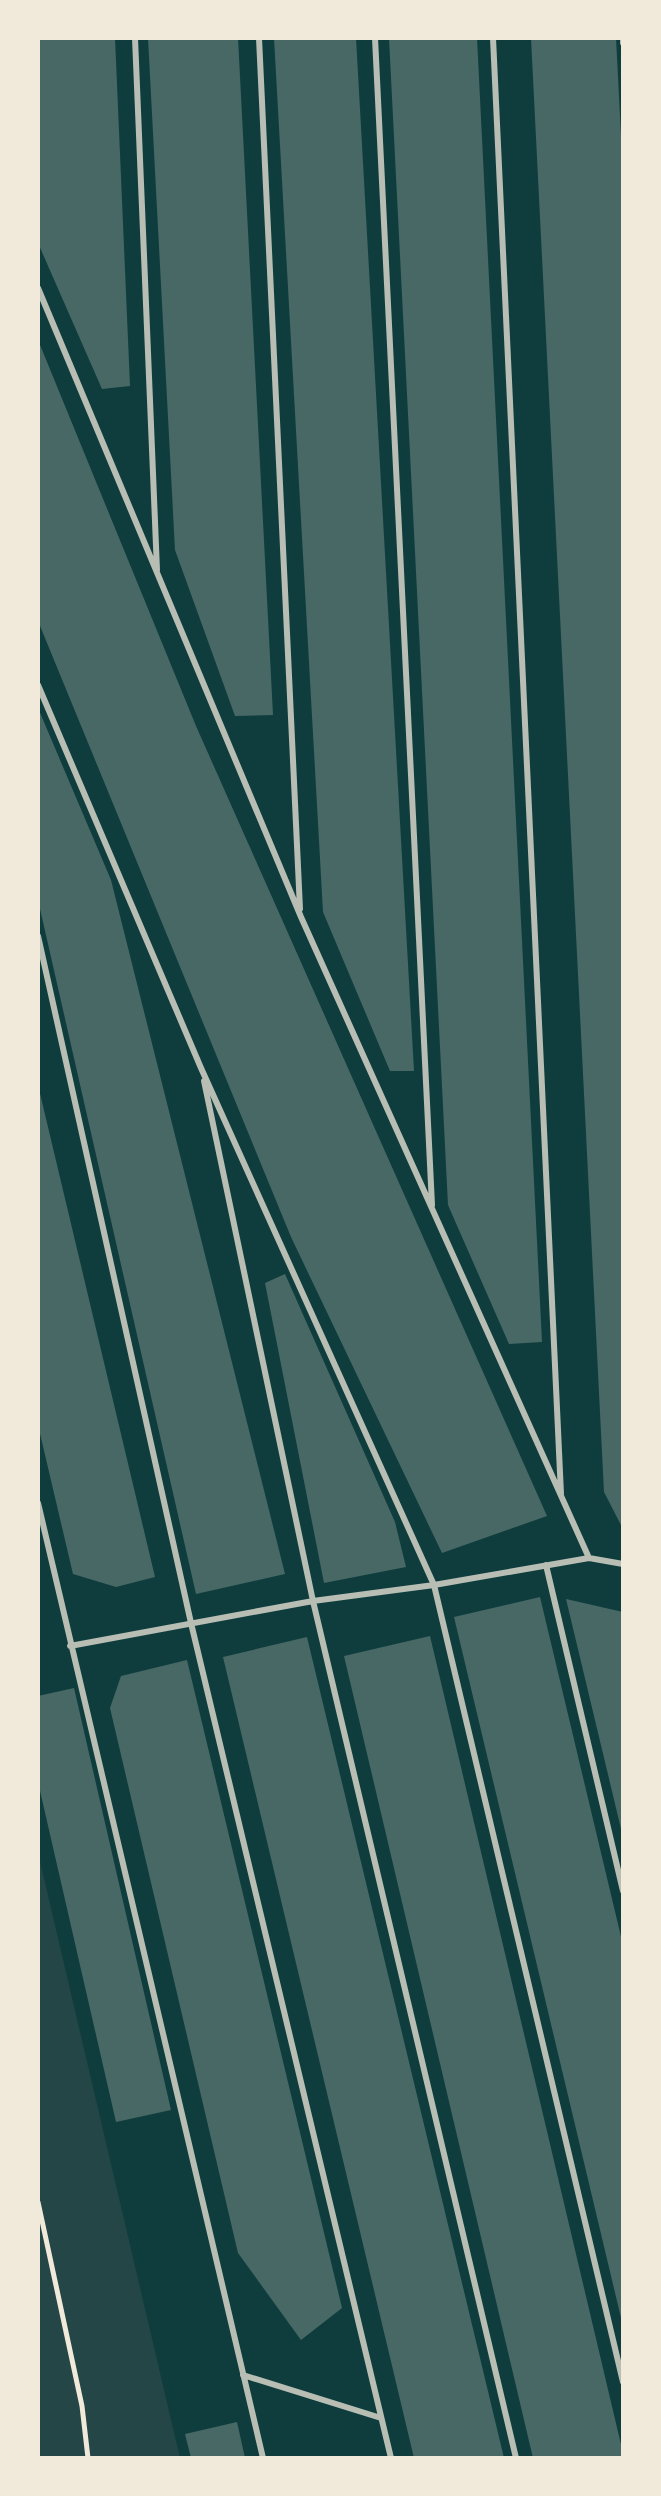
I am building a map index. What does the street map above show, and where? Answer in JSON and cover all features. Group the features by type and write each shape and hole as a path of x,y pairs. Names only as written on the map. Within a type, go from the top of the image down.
{"lane":[{"path":"135,38 158,574"},
{"path":"259,38 301,917"},
{"path":"375,38 432,1208"},
{"path":"493,38 561,1494"},
{"path":"38,288 301,917 589,1558"},
{"path":"38,685 201,1068 434,1585 623,2382"},
{"path":"38,936 191,1623 391,2458"},
{"path":"201,1068 313,1601 516,2458"},
{"path":"38,1503 263,2458"},
{"path":"70,1646 313,1601 434,1585 589,1558 623,1564"},
{"path":"546,1565 623,1891"},
{"path":"243,2375 381,2418"}],"path":[{"path":"38,2202 82,2406 88,2458"}],"shaded area":[{"path":"38,1853 180,2458 38,2458"}],"building":[{"path":"38,38 115,38 130,386 102,389 38,243"},
{"path":"148,38 238,38 273,715 235,716 175,550"},
{"path":"274,38 356,38 414,1071 390,1071 323,912"},
{"path":"389,38 477,38 542,1342 509,1344 448,1205"},
{"path":"531,38 616,38 623,175 623,1529 604,1492"},
{"path":"38,340 196,726 547,1516 442,1553 291,1237 38,621"},
{"path":"38,708 111,880 285,1574 196,1594 38,900"},
{"path":"38,1085 155,1577 116,1587 73,1574 38,1425"},
{"path":"285,1274 395,1522 406,1567 324,1583 265,1283"},
{"path":"540,1597 623,1945 622,2322 454,1617"},
{"path":"566,1599 623,1612 623,1833 622,1833"},
{"path":"430,1636 623,2458 533,2458 344,1656"},
{"path":"307,1637 504,2458 414,2458 223,1657"},
{"path":"187,1660 342,2308 301,2340 238,2253 110,1708 121,1676"},
{"path":"74,1688 171,2110 116,2122 38,1782 38,1696"},
{"path":"237,2422 245,2458 191,2458 185,2434"}]}
